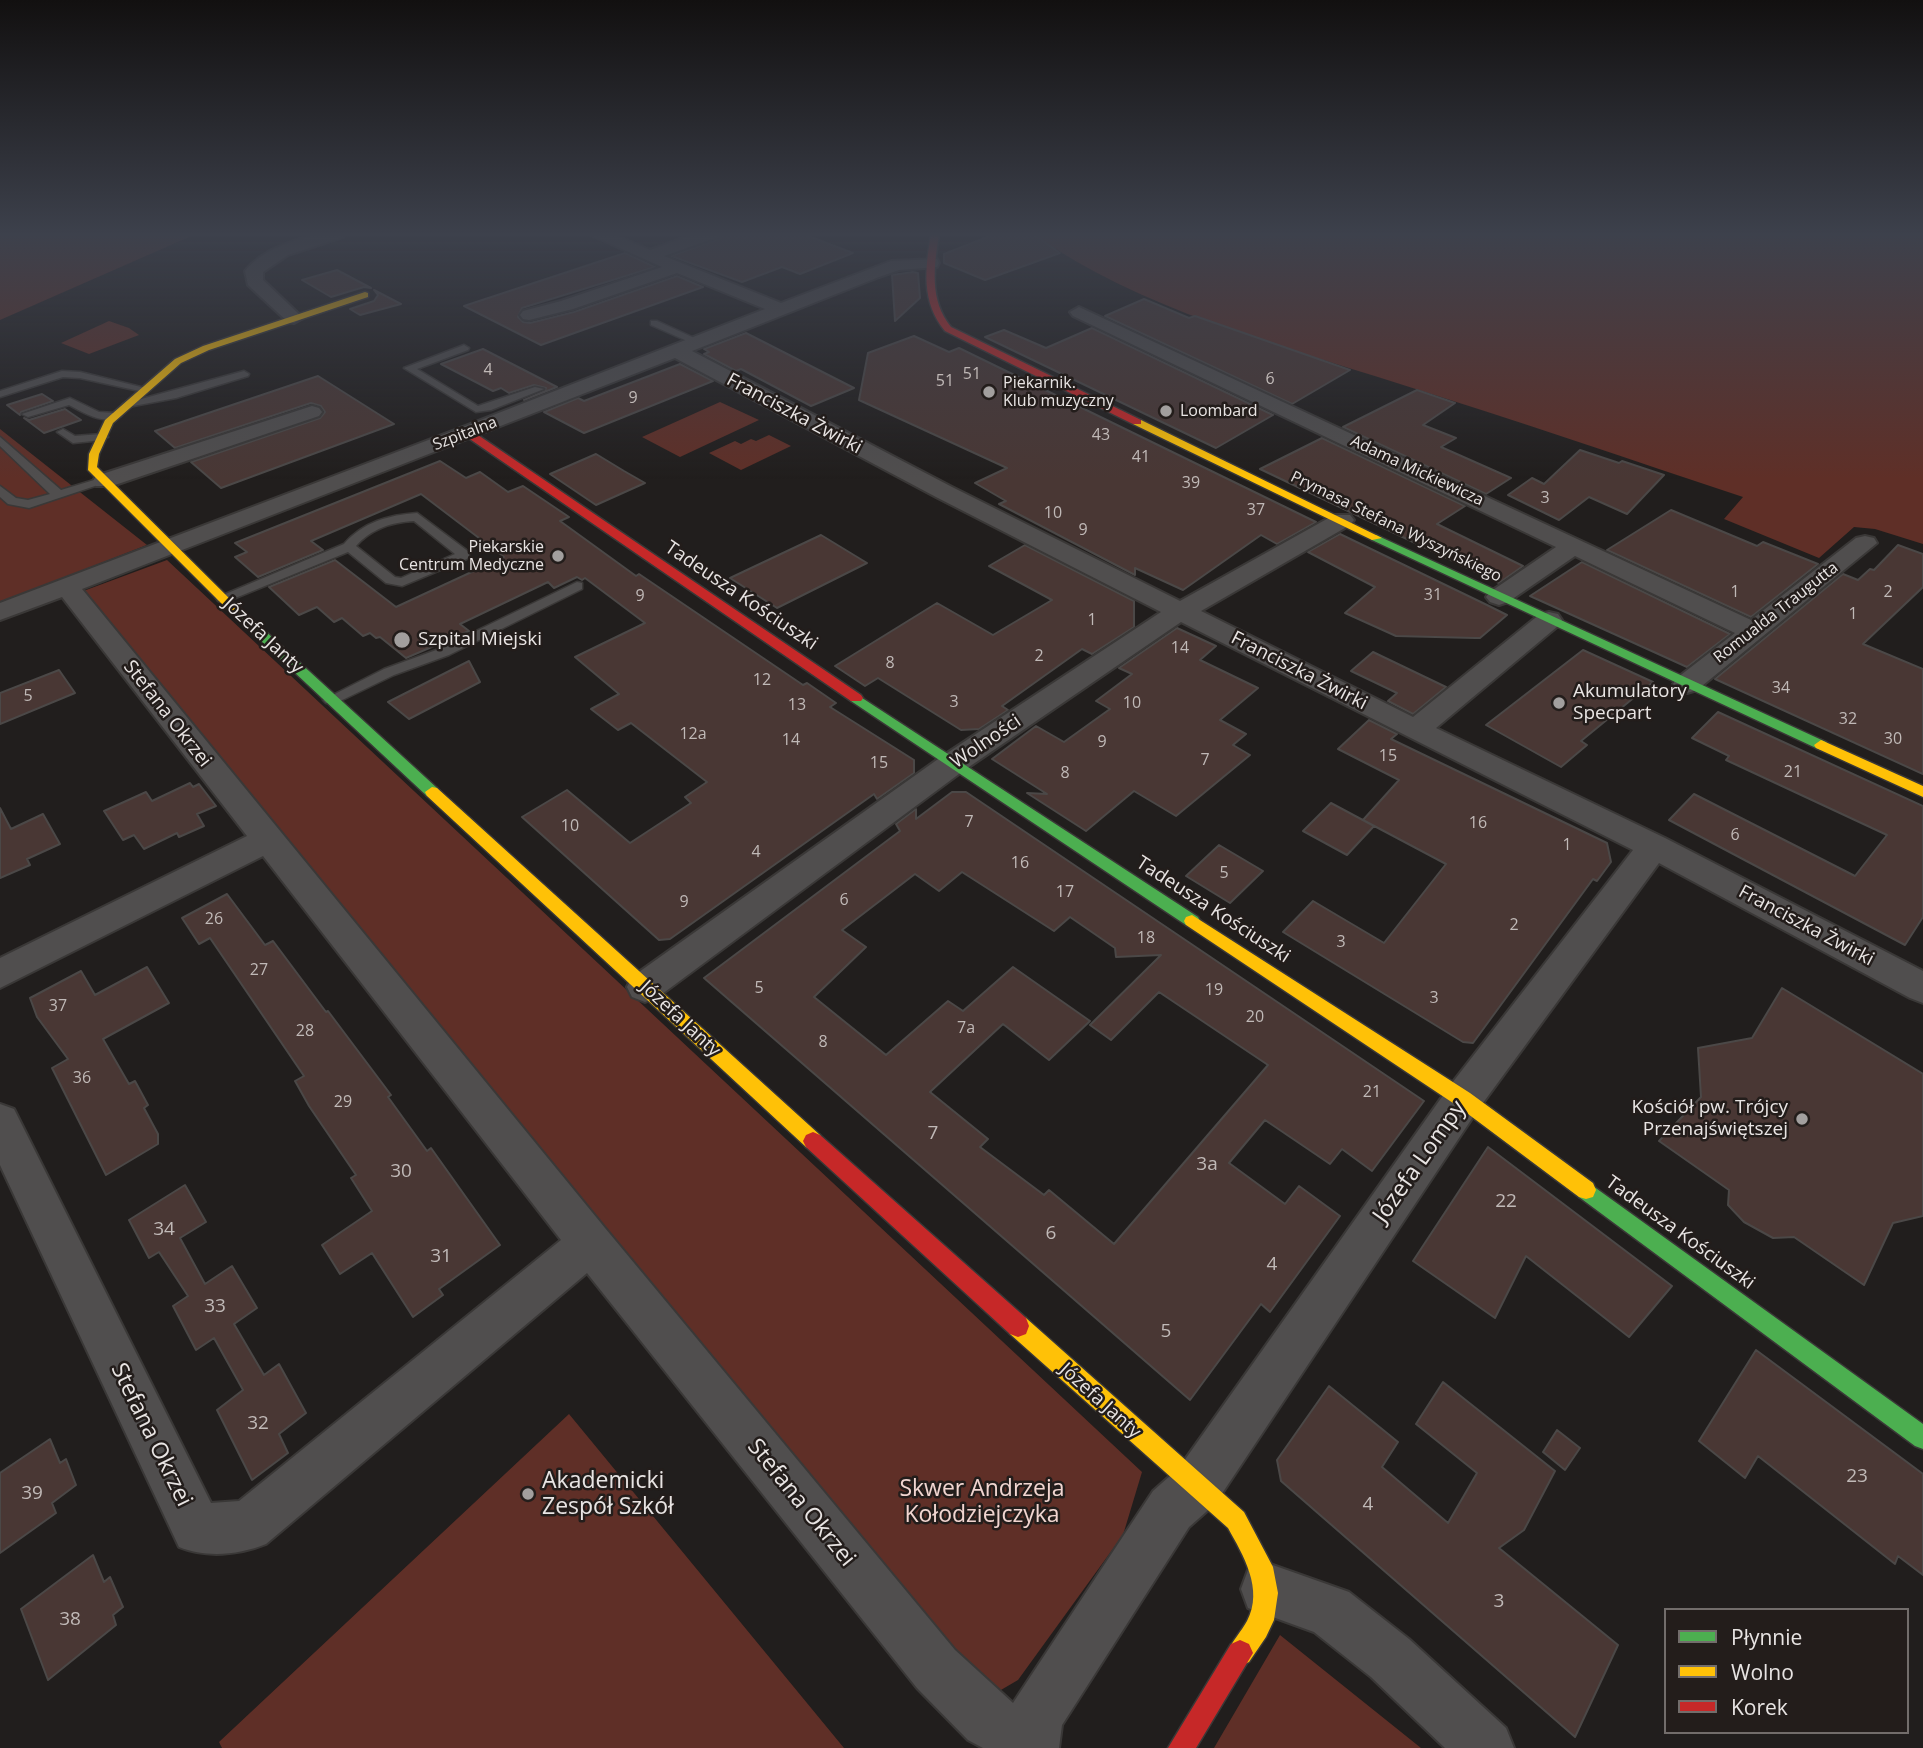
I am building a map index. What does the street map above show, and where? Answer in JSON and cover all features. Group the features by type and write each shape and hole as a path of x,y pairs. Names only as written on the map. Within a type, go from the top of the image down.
{"street":[{"path":"301,316 177,361 115,416 91,461 92,468 104,481 312,412"},
{"name":"Szpitalna","path":"0,612 468,433 504,410 677,351 764,316"},
{"name":"Prymasa Stefana Wyszyńskiego","path":"938,316 944,326 987,350 1500,597 1923,792"},
{"name":"Adama Mickiewicza","path":"1087,316 1753,631"},
{"name":"Franciszka Żwirki","path":"677,351 944,492 1415,730 1654,846 1923,988"},
{"name":"Tadeusza Kościuszki","path":"468,433 953,764 1463,1099 1923,1438"},
{"name":"Józefa Janty","path":"104,481 169,547 331,700 1110,1410 1236,1520 1255,1550 1267,1590"},
{"name":"Wolności","path":"645,988 953,764 1180,611 1342,520"},
{"name":"Romualda Traugutta","path":"1687,684 1865,543"},
{"path":"1500,597 1574,546"},
{"name":"Stefana Okrzei","path":"67,587 590,1243 936,1669 988,1720 1030,1746"},
{"path":"1415,730 1549,620"},
{"path":"0,974 267,840"},
{"name":"Józefa Lompy","path":"1030,1746 1035,1717 1171,1510 1197,1486 1463,1099 1654,846"},
{"name":"Stefana Okrzei","path":"0,1122 197,1529 248,1526 590,1243"},
{"path":"1181,1748 1261,1620 1267,1590 1330,1611 1390,1658 1486,1748"}],"lane":[{"path":"654,323 698,342"},
{"path":"464,348 409,368 476,409 504,410 539,389"},
{"path":"0,394 62,374 80,375 144,389"},
{"path":"128,404 147,402 244,374"},
{"path":"28,414 70,401 97,415 115,416"},
{"path":"63,432 73,440 102,438"},
{"path":"0,440 58,494"},
{"path":"0,490 12,501 29,503 104,481"},
{"path":"223,598 349,547 357,535 398,518 417,517 464,555 402,582 391,580 349,547"},
{"path":"331,700 389,672 444,652 577,586"}],"green space":[{"path":"1192,316 1923,316 1923,544 1875,529 1854,527 1819,558 1724,519 1743,497"},
{"path":"109,321 129,328 139,335 89,354 61,343"},
{"path":"720,402 759,420 680,457 642,437"},
{"path":"0,429 147,545 0,603"},
{"path":"769,435 791,446 741,470 709,453 735,441 741,444"},
{"name":"Skwer Andrzeja Kołodziejczyka","path":"167,560 1142,1472 1123,1535 1018,1680 977,1704 78,593"},
{"path":"569,1414 844,1748 222,1748 219,1742"},
{"path":"1280,1635 1421,1748 1214,1748"}],"building":[{"path":"483,316 519,316 523,322 530,323 560,316 623,316 541,345"},
{"path":"1105,316 1195,316 1350,370 1292,404"},
{"path":"1092,328 1273,415 1216,448 985,337 1004,330 1046,348"},
{"path":"746,333 854,388 811,406 741,369 736,371 704,354 709,352 704,349"},
{"path":"914,336 949,352 959,348 1316,522 1277,544 1261,535 1183,590 1135,568 1135,575 999,504 1006,501 975,483 1007,468 859,400 868,353"},
{"path":"483,349 557,387 524,400 545,391 546,388 534,385 509,393 501,388 493,391 441,364"},
{"path":"680,364 713,381 584,433 544,412 578,398 584,401"},
{"path":"318,376 394,424 221,488 191,462 320,418 325,412 321,406 311,403 175,448 155,431"},
{"path":"1417,390 1455,403 1423,425 1456,438 1441,447 1511,478 1486,494 1343,427"},
{"path":"42,394 53,401 21,412 20,415 7,405"},
{"path":"65,409 81,420 44,433 24,418 29,420"},
{"path":"1322,438 1465,506 1437,524 1523,566 1499,583 1260,469"},
{"path":"1580,450 1664,475 1627,514 1589,497 1559,520 1508,495 1532,478 1544,484"},
{"path":"596,454 645,483 596,505 550,474"},
{"path":"440,461 466,478 480,472 508,492 523,486 569,517 560,521 636,576 639,574 803,685 807,683 836,703 830,707 914,760 914,773 877,799 874,794 670,939 659,940 522,817 567,790 630,843 691,803 685,797 707,782 631,723 618,730 591,709 619,694 575,657 645,623 585,578 582,580 577,577 554,588 548,582 460,624 469,631 406,658 380,637 376,638 370,633 363,636 342,618 334,622 317,607 299,615 269,587 335,560 396,607 504,557 421,494 311,541 323,550 258,577 235,557 247,552 235,543"},
{"path":"1671,510 1757,546 1763,542 1818,564 1751,617 1607,550"},
{"path":"1340,534 1507,615 1480,638 1475,638 1396,636 1345,613 1375,587 1308,552"},
{"path":"821,535 867,563 777,608 730,578"},
{"path":"1025,545 1134,601 1134,627 1092,654 1082,649 1002,706 1008,710 979,729 961,730 878,678 865,686 835,666 937,603 993,635 1052,600 989,566"},
{"path":"1898,545 1923,554 1923,587 1863,644 1923,669 1923,774 1715,679 1843,574 1858,580 1870,569 1874,570"},
{"path":"1582,562 1730,634 1687,667 1530,596"},
{"path":"1177,628 1216,646 1200,660 1258,688 1220,720 1246,734 1233,745 1250,755 1176,816 1134,791 1086,831 1027,793 1047,794 992,759 1036,726 1064,742 1110,709 1096,701 1132,674 1119,668"},
{"path":"1583,650 1653,682 1581,741 1587,745 1561,767 1486,725"},
{"path":"1373,652 1446,687 1413,714 1388,701 1397,693 1351,671"},
{"path":"469,661 480,682 409,719 388,702"},
{"path":"59,670 75,693 0,724 0,693"},
{"path":"1718,712 1923,806 1923,917 1905,945 1669,820 1694,794 1855,876 1887,835 1726,760 1729,756 1692,738"},
{"path":"1369,720 1397,734 1391,739 1607,843 1611,862 1597,881 1593,879 1473,1043 1463,1042 1283,932 1313,901 1384,943 1446,864 1363,820 1399,780 1338,749"},
{"path":"190,783 193,787 199,784 216,806 197,814 204,826 179,837 177,833 144,849 134,835 123,840 104,811 146,792 152,801"},
{"path":"952,792 966,792 1424,1101 1372,1171 1342,1149 1330,1164 1265,1120 1229,1163 1285,1204 1299,1186 1340,1216 1270,1312 1261,1304 1190,1400 704,978 900,831 896,824 916,809 916,819","holes":["962,872 1054,931 1070,917 1115,948 1116,957 1161,955 1090,1025 1111,1040 1159,992 1268,1065 1114,1244 1049,1190 1044,1195 980,1147 988,1139 930,1092 1003,1024 1049,1060 1090,1021 1013,967 963,1011 948,1001 886,1055 814,997 866,947 842,930 915,874 939,891"]},
{"path":"1331,803 1374,826 1347,855 1303,831"},
{"path":"0,808 11,829 43,814 60,844 27,859 30,865 0,878"},
{"path":"1219,845 1263,871 1230,903 1186,876"},
{"path":"227,894 265,945 273,941 326,1012 328,1011 391,1095 388,1097 427,1151 431,1148 500,1245 439,1289 443,1295 413,1317 372,1253 340,1274 322,1245 372,1211 351,1178 356,1175 295,1081 304,1076 210,938 199,944 182,918"},
{"path":"147,967 169,1003 103,1039 129,1084 135,1081 148,1105 144,1108 158,1134 158,1144 106,1175 52,1068 68,1059 37,1017 30,998 81,971 95,995"},
{"name":"Kościół pw. Trójcy Przenajświętszej","path":"1782,988 1923,1074 1923,1216 1893,1223 1864,1285 1794,1237 1773,1238 1744,1222 1728,1205 1729,1190 1659,1141 1701,1097 1698,1048 1752,1038"},
{"path":"1488,1147 1672,1286 1629,1337 1526,1256 1495,1318 1413,1261"},
{"path":"185,1185 206,1222 180,1238 205,1284 232,1266 257,1308 234,1324 264,1375 279,1364 306,1413 279,1434 288,1453 252,1480 217,1410 243,1390 214,1338 196,1350 173,1306 188,1296 159,1252 149,1258 129,1220"},
{"path":"1756,1350 1923,1474 1923,1575 1898,1556 1895,1564 1758,1456 1745,1478 1699,1441"},
{"path":"1443,1382 1555,1471 1524,1530 1499,1548 1618,1645 1575,1737 1281,1481 1277,1460 1329,1386 1398,1442 1382,1467 1448,1523 1477,1473 1416,1424"},
{"path":"1557,1430 1580,1448 1565,1470 1543,1452"},
{"path":"50,1439 60,1463 66,1459 76,1485 52,1503 56,1513 0,1553 0,1473"},
{"path":"93,1555 104,1582 110,1577 123,1607 113,1615 116,1625 48,1680 21,1609"}],"traffic: fast":[{"path":"1376,538 1821,745"},
{"path":"236,611 432,792"},
{"path":"856,698 1192,921"},
{"path":"1586,1190 1923,1438"}],"traffic: slow":[{"path":"236,611 92,468 94,454 109,422 178,361 206,348 303,316"},
{"path":"1137,422 1376,538"},
{"path":"1821,745 1923,792"},
{"path":"432,792 813,1141"},
{"path":"1192,921 1463,1099 1586,1190"},
{"path":"1018,1326 1236,1520 1256,1555 1266,1593 1259,1624 1240,1653"}],"traffic: jam":[{"path":"938,316 948,329 1137,422"},
{"path":"468,433 856,698"},
{"path":"813,1141 1018,1326"},
{"path":"1181,1748 1240,1653"}],"place":[{"name":"Piekarnik. Klub muzyczny","path":"989,392"},
{"name":"Loombard","path":"1166,411"},
{"name":"Piekarskie Centrum Medyczne","path":"558,556"},
{"name":"Szpital Miejski","path":"402,640"},
{"name":"Akumulatory Specpart","path":"1559,703"},
{"name":"Kościół pw. Trójcy Przenajświętszej","path":"1802,1119"},
{"name":"Akademicki Zespół Szkół","path":"528,1494"}]}
